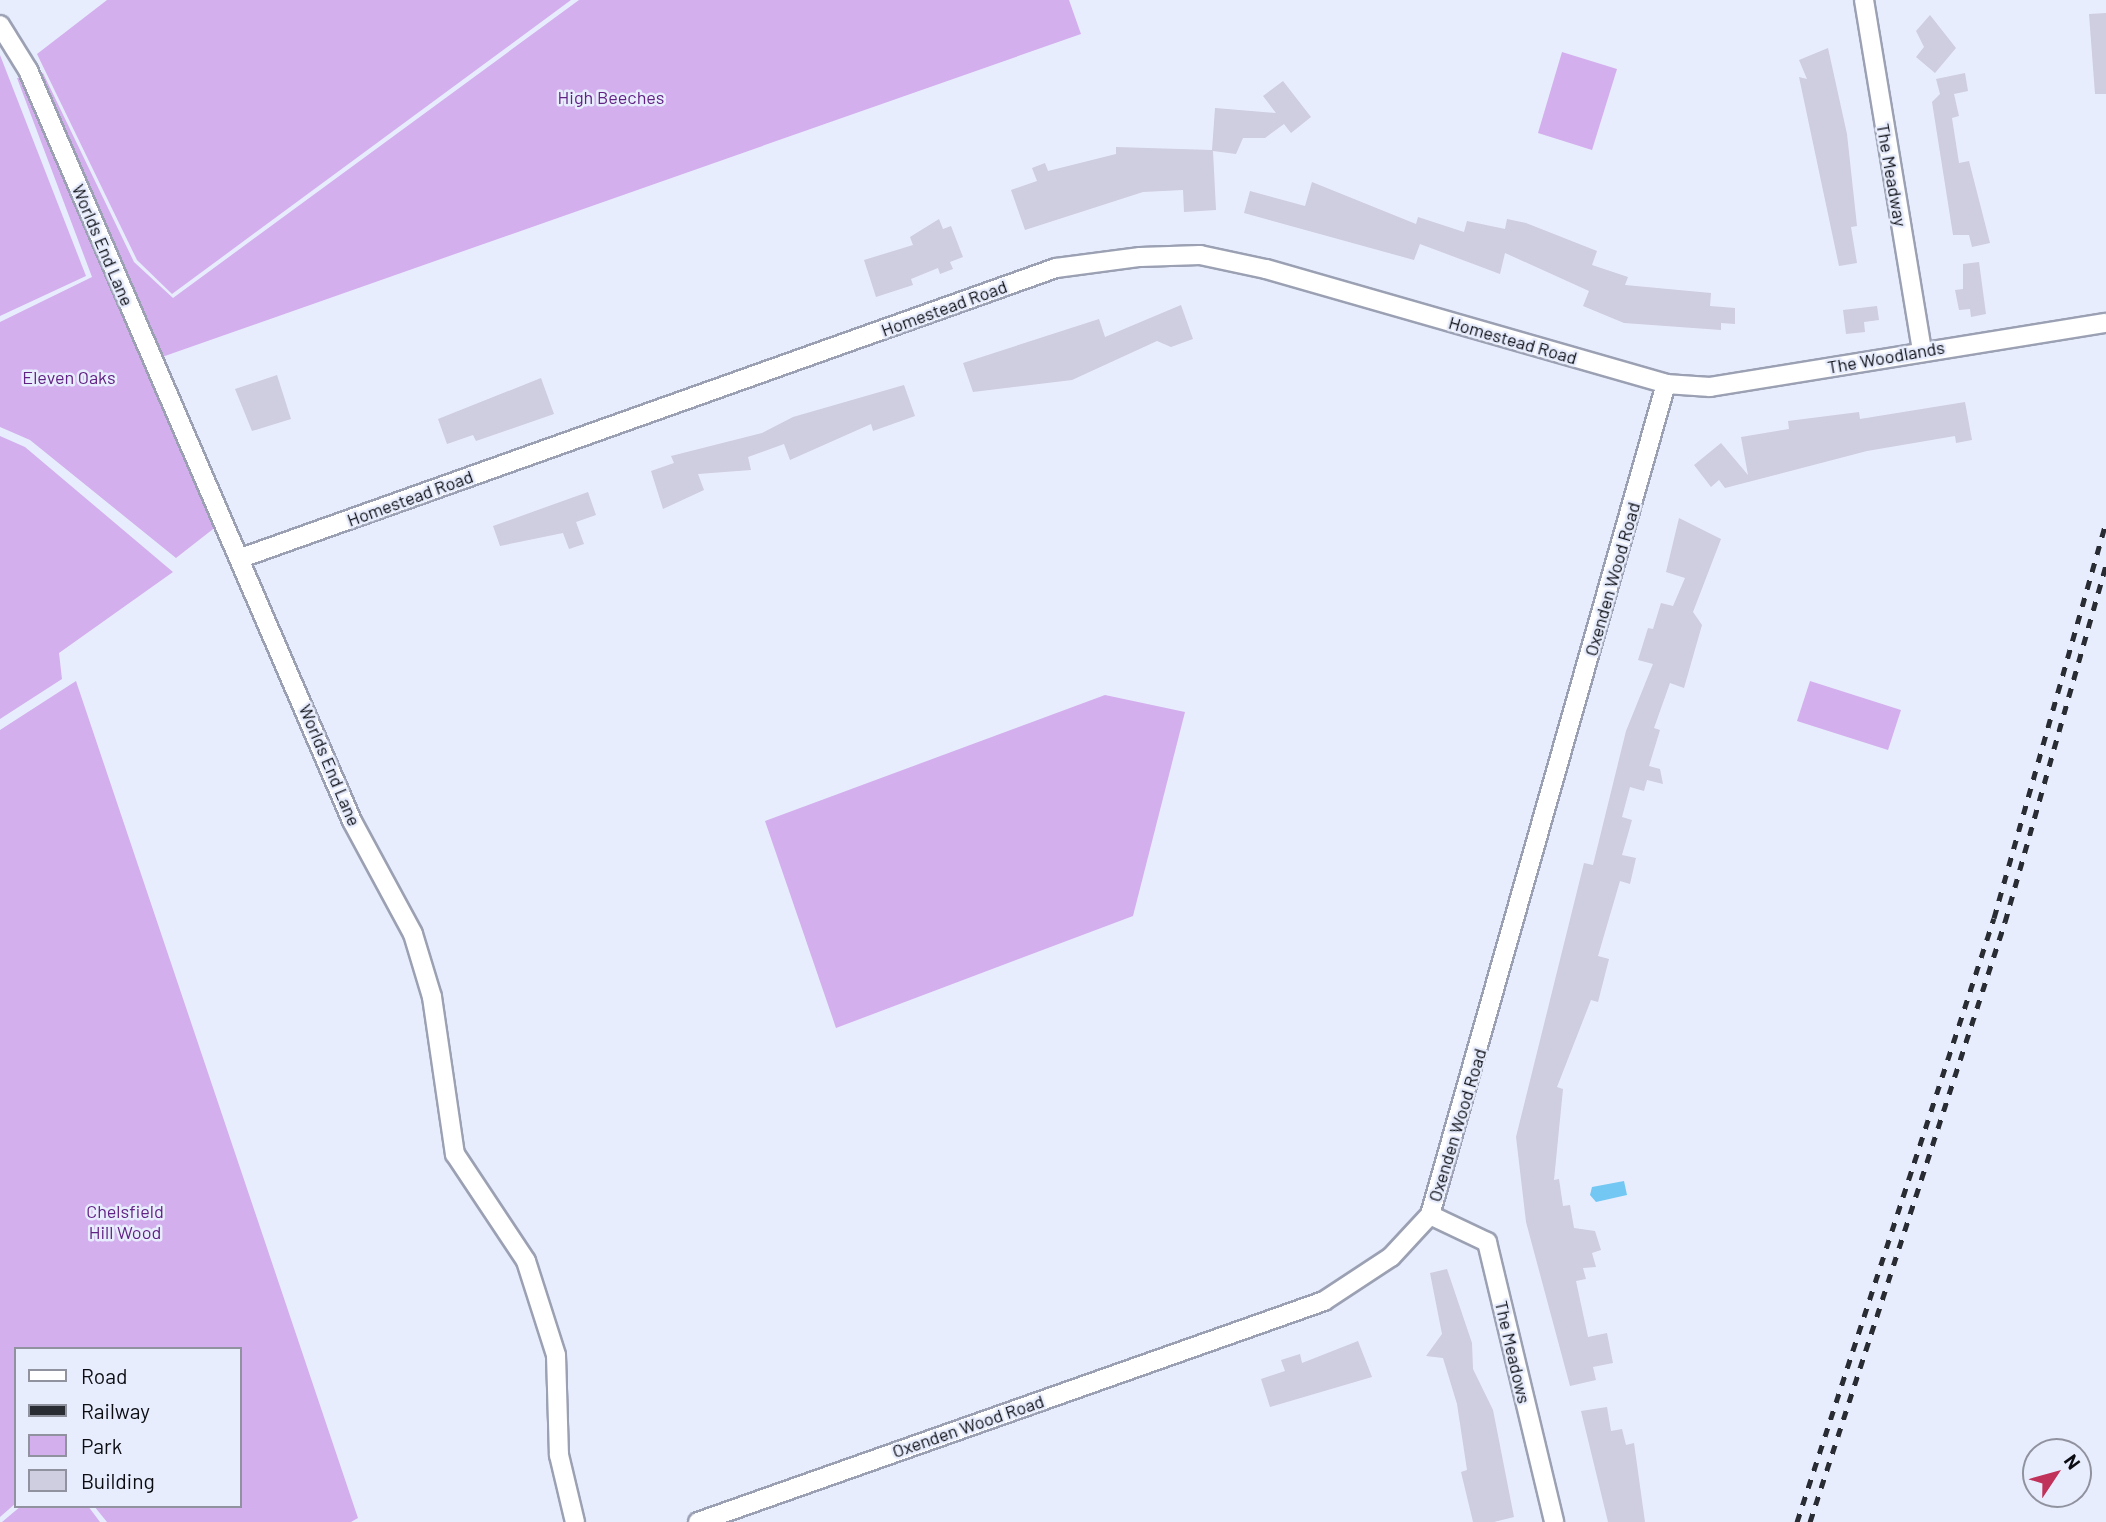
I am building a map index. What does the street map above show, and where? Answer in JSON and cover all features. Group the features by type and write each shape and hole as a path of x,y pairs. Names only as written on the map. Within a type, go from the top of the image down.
{"street":[{"name":"The Meadway","path":"1864,0 1922,350"},
{"name":"Worlds End Lane","path":"0,25 28,70 241,558 352,821 413,934 432,997 456,1154 526,1261 542,1302 556,1354 559,1455 575,1522"},
{"name":"Homestead Road","path":"241,558 1056,268 1140,257 1200,255 1266,269 1666,384"},
{"name":"The Woodlands","path":"1666,384 1710,387 1922,350 2106,323"},
{"name":"Oxenden Wood Road","path":"698,1522 1324,1301 1391,1257 1430,1215 1666,384"},
{"name":"The Meadows","path":"1430,1215 1487,1242 1554,1522"}],"green space":[{"path":"107,0 571,0 172,294 137,260 37,54"},
{"name":"High Beeches","path":"579,0 1069,0 1081,34 162,357 231,515 176,558 30,440 0,427 0,322 92,277 17,78 43,73 134,262 173,298"},
{"path":"1562,52 1617,69 1592,150 1538,133"},
{"path":"0,55 86,276 0,316"},
{"path":"0,436 25,447 173,572 59,653 62,679 0,719"},
{"name":"Chelsfield Hill Wood","path":"76,681 358,1518 351,1522 107,1522 96,1508 242,1508 242,1347 14,1347 14,1505 0,1517 0,730"},
{"path":"1810,681 1901,710 1888,750 1797,721"},
{"path":"1105,695 1185,712 1133,916 836,1028 765,821"},
{"path":"19,1508 90,1508 100,1522 2,1522"}],"water":[{"path":"1624,1181 1627,1195 1596,1202 1590,1195 1592,1187"}],"building":[{"path":"2106,13 2106,94 2095,94 2089,14"},
{"path":"1930,15 1956,48 1935,73 1916,57 1924,47 1916,31"},
{"path":"1828,48 1847,134 1857,226 1851,227 1857,263 1839,266 1799,77 1807,79 1799,60"},
{"path":"1965,73 1968,91 1954,94 1959,116 1952,118 1959,163 1969,161 1990,243 1972,247 1969,235 1953,235 1932,102 1940,94 1936,79"},
{"path":"1283,81 1311,117 1291,133 1284,124 1265,138 1243,138 1236,154 1213,151 1216,210 1184,212 1183,190 1143,192 1025,230 1011,190 1037,181 1032,168 1045,163 1048,171 1116,154 1116,147 1212,150 1215,108 1276,113 1263,96"},
{"path":"1312,182 1416,224 1418,217 1464,232 1467,221 1505,229 1507,219 1526,223 1597,251 1592,265 1628,277 1625,285 1711,293 1710,306 1735,308 1735,324 1721,323 1721,330 1624,323 1583,306 1589,291 1505,253 1500,274 1420,244 1414,260 1244,213 1250,191 1305,206"},
{"path":"939,219 943,229 951,226 963,257 950,262 953,269 940,274 938,268 911,279 913,285 876,297 864,260 913,245 910,237"},
{"path":"1979,262 1986,314 1971,317 1970,309 1959,310 1955,290 1963,289 1963,264"},
{"path":"1181,305 1193,339 1171,347 1157,341 1072,380 973,392 963,363 1099,319 1105,337"},
{"path":"1877,306 1879,320 1864,322 1865,332 1846,334 1843,310"},
{"path":"277,375 291,419 252,431 235,389"},
{"path":"541,378 554,414 476,441 473,435 447,444 438,419"},
{"path":"904,385 915,416 873,431 871,424 790,460 784,444 748,457 751,470 698,474 704,490 663,509 651,471 674,463 671,456 762,433 793,417"},
{"path":"1965,402 1972,440 1956,443 1955,436 1867,451 1725,488 1719,480 1711,487 1694,465 1721,443 1748,475 1741,437 1789,429 1788,421 1859,412 1860,419"},
{"path":"588,492 596,515 576,522 584,544 569,549 563,533 500,546 493,526"},
{"path":"1679,518 1721,539 1693,612 1702,625 1684,688 1670,683 1654,728 1660,730 1649,766 1660,769 1663,784 1647,780 1644,791 1630,787 1622,817 1632,820 1622,855 1636,858 1630,884 1620,881 1598,956 1609,959 1598,1002 1591,1000 1557,1087 1563,1089 1554,1180 1559,1179 1563,1206 1570,1205 1574,1228 1595,1231 1601,1250 1592,1253 1596,1267 1583,1268 1586,1279 1576,1281 1588,1337 1607,1333 1613,1363 1593,1367 1596,1380 1570,1386 1526,1222 1516,1137 1584,863 1593,865 1626,731 1653,664 1638,660 1648,628 1653,629 1661,603 1673,606 1685,578 1666,572"},
{"path":"1447,1269 1472,1343 1473,1369 1493,1410 1514,1517 1494,1522 1473,1522 1461,1472 1467,1470 1457,1404 1443,1358 1426,1356 1442,1334 1430,1273"},
{"path":"1358,1341 1372,1377 1270,1407 1261,1379 1285,1371 1281,1360 1300,1354 1302,1363"},
{"path":"1607,1407 1611,1431 1622,1429 1626,1445 1634,1443 1645,1522 1608,1522 1581,1411"}],"railway":[{"path":"1797,1522 1994,918 2106,522"},
{"path":"1810,1522 2005,922 2106,566"}],"park label":[{"name":"Eleven Oaks","path":"69,377"}]}
